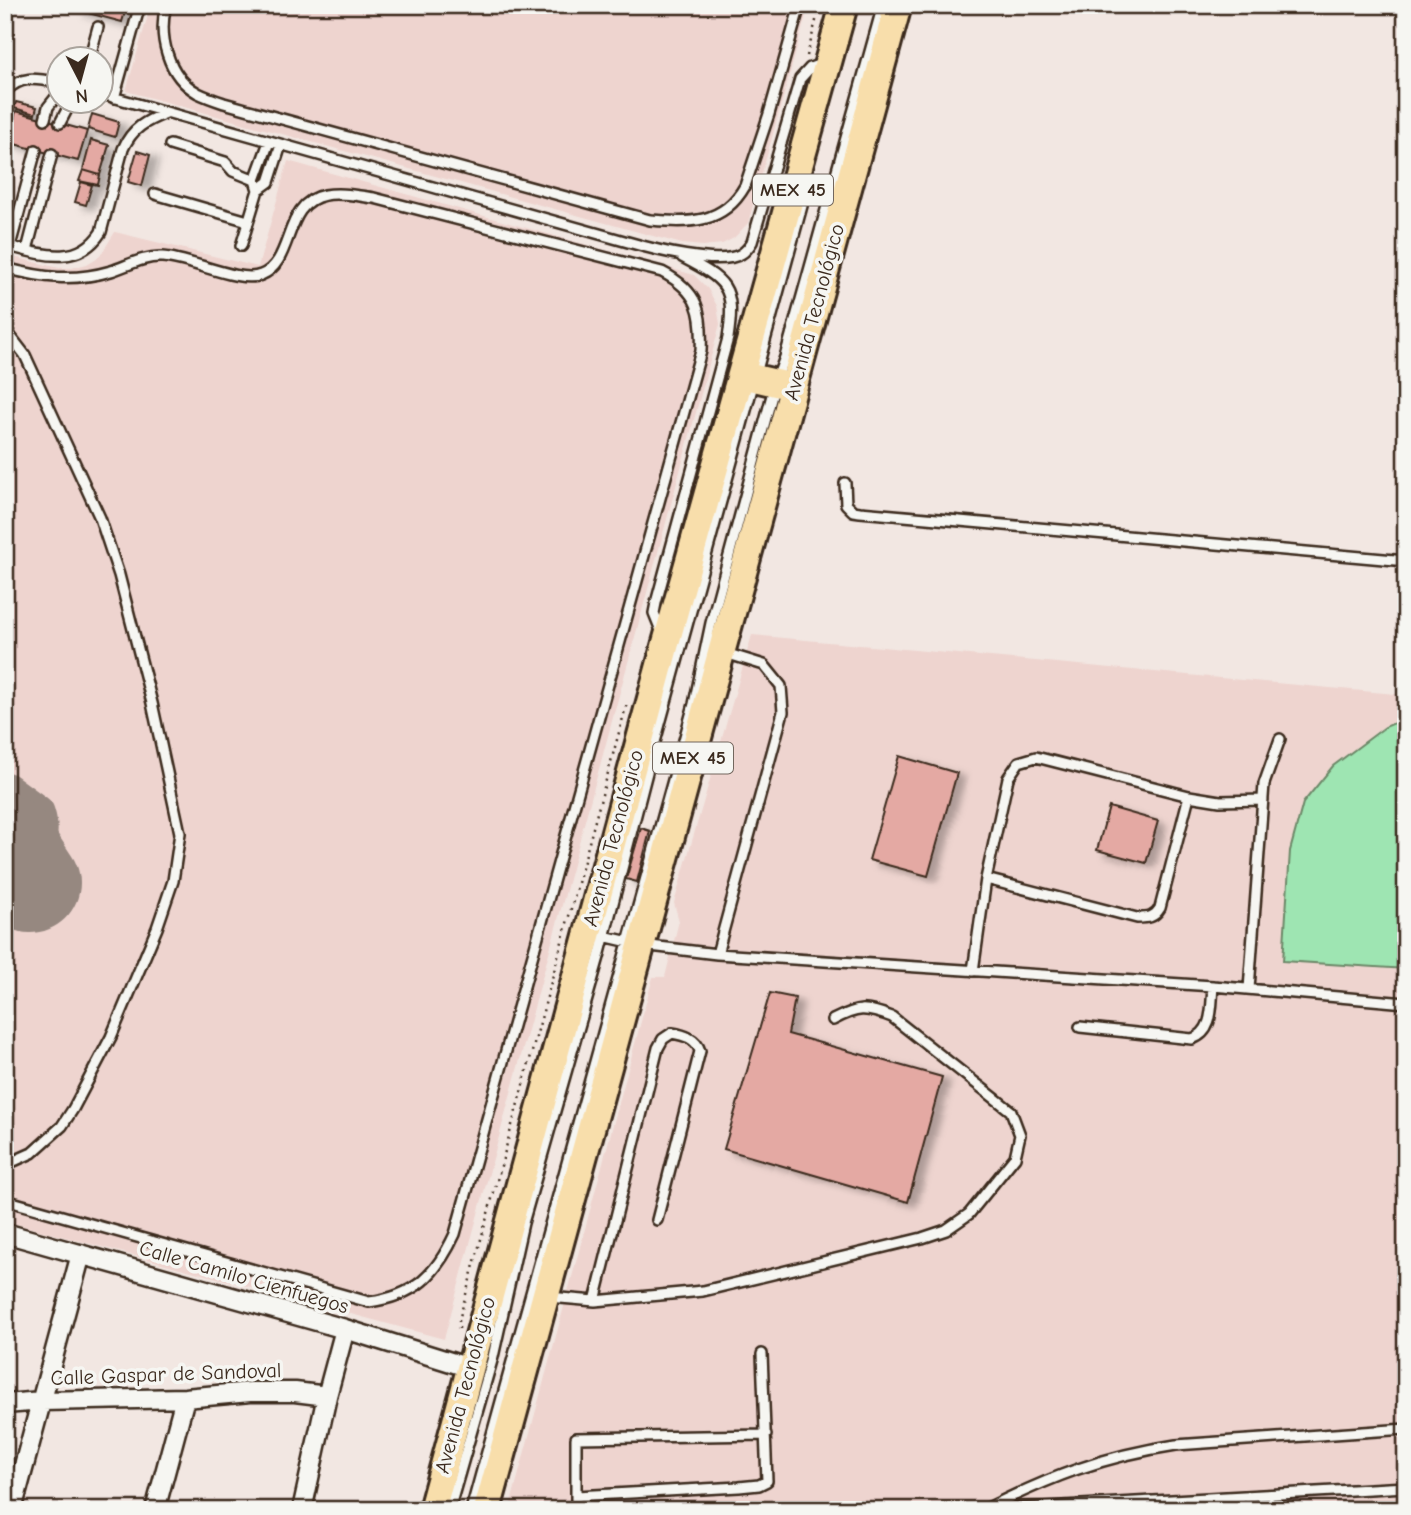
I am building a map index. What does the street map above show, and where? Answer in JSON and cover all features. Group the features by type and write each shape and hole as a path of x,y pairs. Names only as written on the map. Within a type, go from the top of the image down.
{"main road":[{"name":"Avenida Tecnológico","path":"487,1510 547,1297 635,943 721,652 766,381 829,61 844,5"},
{"name":"Avenida Tecnológico","path":"432,1510 470,1368 596,934 666,643 766,381 898,5"}],"street":[{"name":"Calle Camilo Cienfuegos","path":"5,1233 345,1329 470,1368"},
{"path":"12,1510 81,1254"},
{"path":"302,1510 345,1329"},
{"name":"Calle Gaspar de Sandoval","path":"5,1404 185,1398 250,1392 295,1392 327,1396"},
{"path":"155,1510 185,1398"}],"lane":[{"path":"116,91 140,5"},
{"path":"166,5 162,20 162,37 181,80 197,92 224,103 650,220 675,222 699,221 719,215 740,196 769,114 800,5"},
{"path":"449,1510 493,1357 523,1223 596,934 766,381 793,331 883,5"},
{"path":"93,46 98,27"},
{"path":"116,99 677,255 725,258 739,256 752,242 800,79 810,68 829,61"},
{"path":"5,92 20,80 33,78 46,80"},
{"path":"36,150 8,246 54,256 68,256 94,244 101,232 127,138 142,124 166,113"},
{"path":"45,119 46,115"},
{"path":"60,124 64,116"},
{"path":"241,246 258,190 256,180 269,142"},
{"path":"170,145 225,162 233,171 256,180"},
{"path":"258,190 268,183 281,145"},
{"path":"27,250 52,154"},
{"path":"155,194 248,221"},
{"path":"5,268 52,279 81,277 159,257 180,258 242,277 260,276 272,268 283,252 290,227 310,201 323,195 340,194 374,198 662,272 677,279 690,291 698,305 702,326 701,351 455,1234 445,1255 429,1276 412,1289 388,1299 369,1301 5,1200"},
{"path":"471,1510 635,943 694,704 804,197"},
{"path":"666,643 654,613 728,338 732,312 731,299 720,280 677,255"},
{"path":"5,329 25,355 100,518 119,575 152,703 180,833 178,864 166,903 106,1047 73,1110 62,1126 32,1153 5,1165"},
{"path":"845,483 846,504 853,511 860,512 1406,561"},
{"path":"717,954 783,712 781,685 764,665 721,652"},
{"path":"1249,989 1263,800 1269,765 1280,739"},
{"path":"973,971 986,879 1008,778 1019,762 1036,757 1189,796 1220,801 1263,800"},
{"path":"986,879 1137,918 1149,918 1156,915 1160,908 1189,796"},
{"path":"596,934 635,943 717,954 1213,986 1406,1003"},
{"path":"1080,1027 1192,1039 1200,1037 1206,1031 1209,1021 1213,986"},
{"path":"547,1297 595,1301 703,1291 922,1238 946,1230 969,1214 1015,1157 1020,1135 1011,1111 892,1017 871,1009 853,1009 833,1020"},
{"path":"595,1301 658,1048 663,1039 672,1033 698,1043 701,1051 657,1220"},
{"path":"576,1496 739,1487 764,1483 768,1477 762,1354"},
{"path":"984,1510 1070,1470 1142,1451 1189,1444 1406,1429"},
{"path":"576,1510 576,1438 766,1435"},
{"path":"990,1510 1406,1486"}],"path":[{"path":"805,72 820,5"},
{"path":"459,1334 462,1307 630,692"}],"shaded area":[{"path":"151,5 809,5 748,223 734,238 722,244 703,246 682,244 126,91"},
{"path":"288,161 694,275 708,289 717,306 720,324 444,1339 5,1221 5,255 59,268 72,268 87,264 100,256 115,232 258,267"},
{"path":"752,635 1406,695 1406,1510 509,1510 653,977 665,977 679,921 674,903"}],"green space":[{"path":"1406,718 1406,969 1283,961 1290,851 1303,803 1333,766 1385,727"}],"building":[{"path":"78,5 127,5 122,22 77,10"},
{"path":"16,102 37,107 35,114 14,108"},
{"path":"16,111 87,131 78,161 7,142"},
{"path":"91,116 119,122 115,137 88,129"},
{"path":"91,140 109,145 100,175 83,170"},
{"path":"137,151 150,155 142,186 128,182"},
{"path":"83,170 100,175 98,185 79,181"},
{"path":"81,182 92,185 86,205 75,202"},
{"path":"899,756 957,773 928,876 869,860"},
{"path":"1109,807 1158,821 1146,863 1097,850"},
{"path":"641,828 650,831 637,882 626,879"},
{"path":"770,993 795,998 788,1034 942,1077 908,1202 724,1149"}],"taxiway":[{"path":"5,792 35,814 37,823 33,848 22,859 5,865"}],"runway":[{"path":"5,845 30,883"}]}
